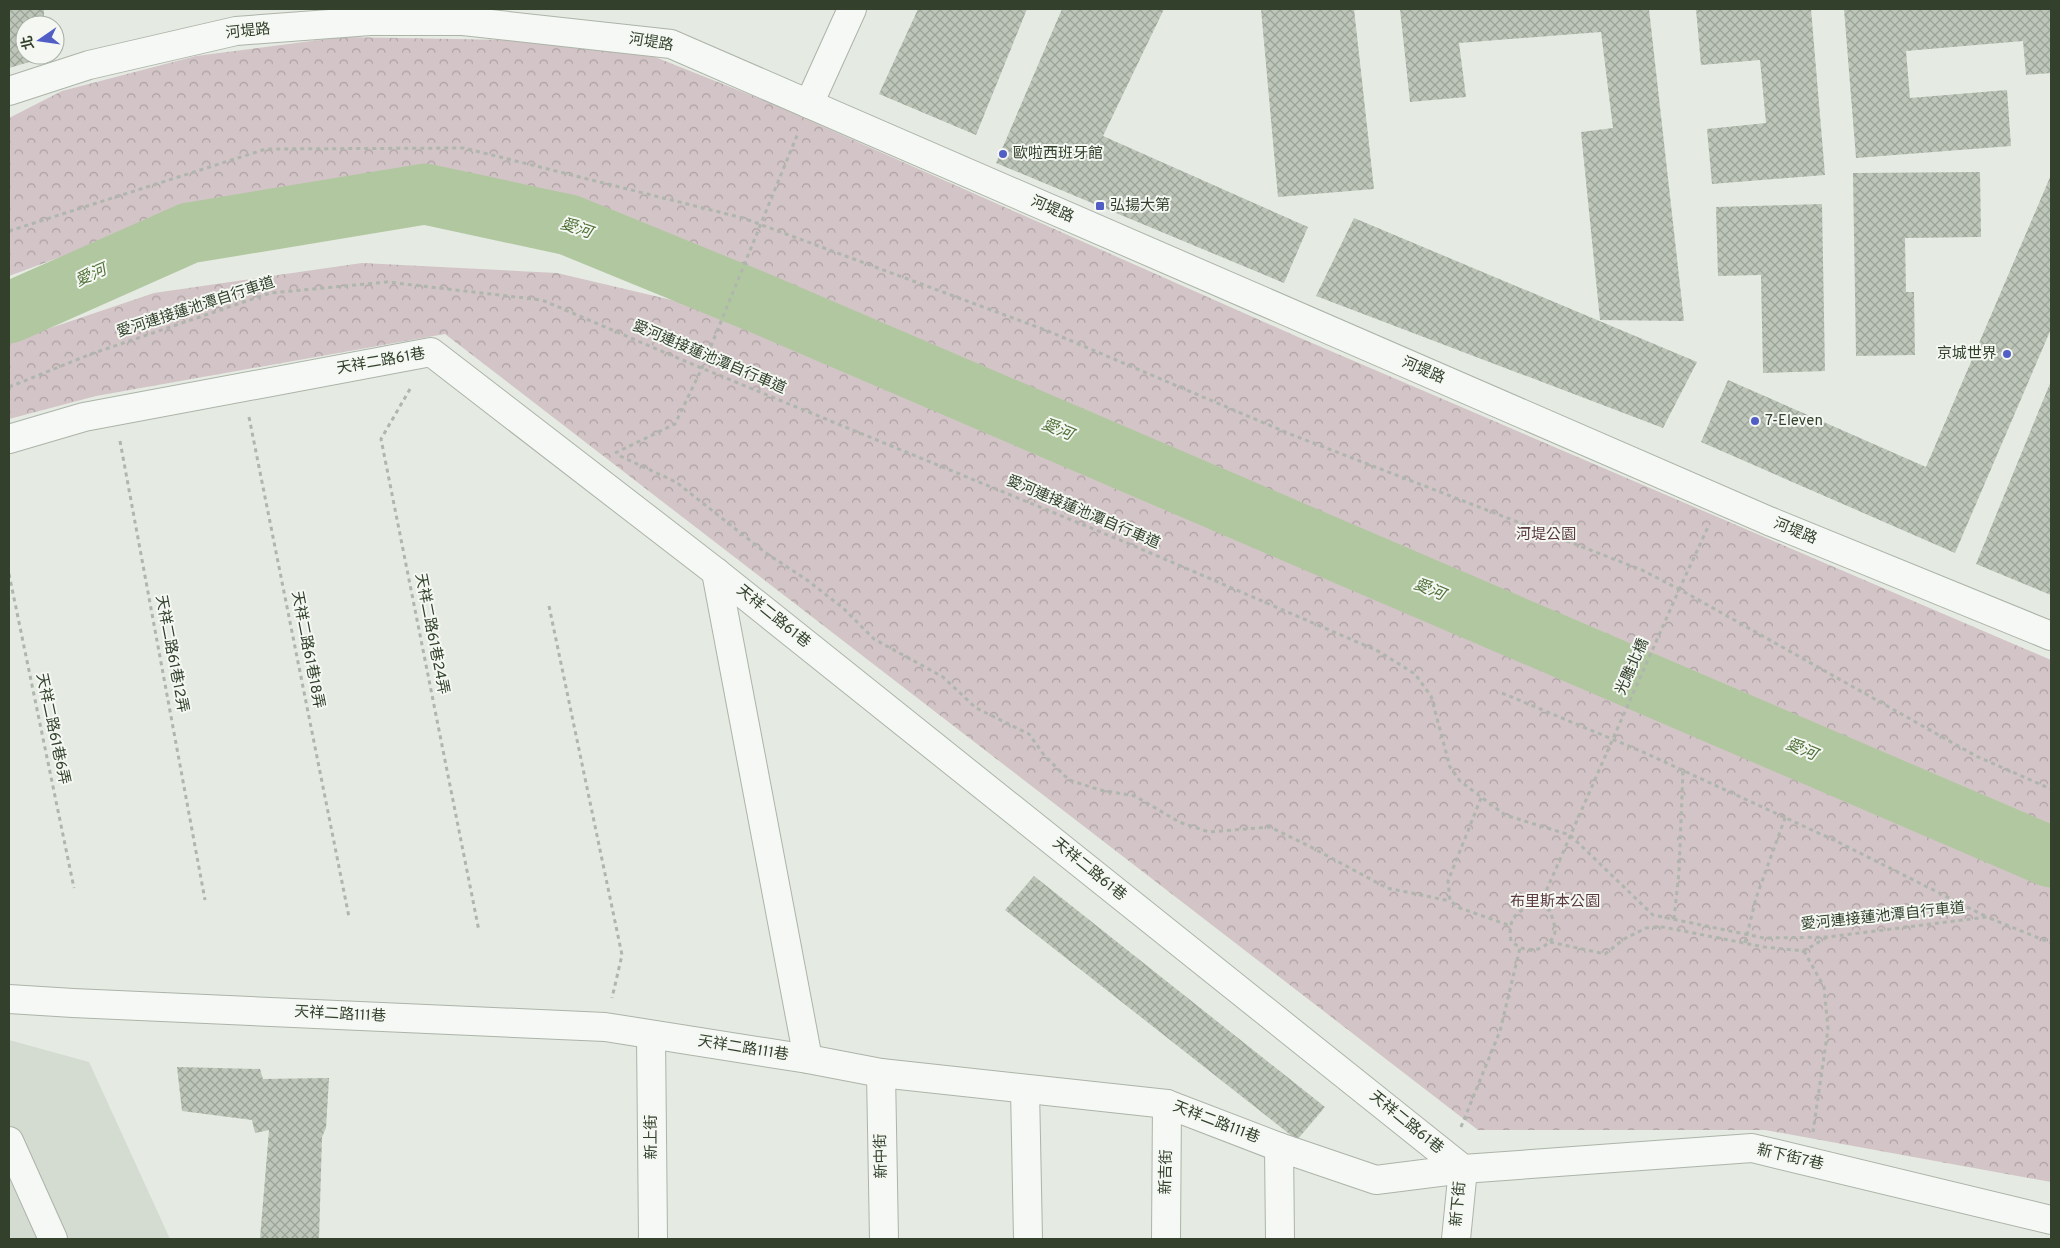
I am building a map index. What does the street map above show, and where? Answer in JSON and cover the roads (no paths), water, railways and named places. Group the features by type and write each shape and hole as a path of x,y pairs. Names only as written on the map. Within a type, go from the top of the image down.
{"street":[{"path":"809,104 852,9"},
{"name":"河堤路","path":"9,91 89,64 236,31 370,21 464,21 672,44 1720,500 2051,636"},
{"name":"天祥二路61巷","path":"9,439 84,417 431,352 716,572 1455,1163"},
{"name":"天祥二路61巷","path":"716,572 808,1059"},
{"name":"天祥二路111巷","path":"9,999 605,1027 651,1036 808,1059 881,1073 1167,1104 1376,1180 1455,1163"},
{"name":"新上街","path":"651,1036 653,1239"},
{"name":"新中街","path":"881,1073 884,1239"},
{"path":"1025,1089 1028,1239"},
{"name":"新吉街","path":"1166,1239 1167,1104"},
{"path":"9,1141 18,1190 53,1239"},
{"path":"1279,1146 1280,1239"},
{"name":"新下街7巷","path":"1455,1163 1752,1148 2051,1220"},
{"name":"新下街","path":"1455,1163 1456,1239"}],"waterway":[{"name":"愛河","path":"9,313 189,233 425,194 569,225 762,304 2051,857"}],"place":[{"name":"歐啦西班牙館","path":"1003,154"},
{"name":"弘揚大第","path":"1100,206"},
{"name":"京城世界","path":"2007,354"},
{"name":"7-Eleven","path":"1755,421"}],"park label":[{"name":"河堤公園","path":"1546,535"},
{"name":"布里斯本公園","path":"1555,902"}]}
